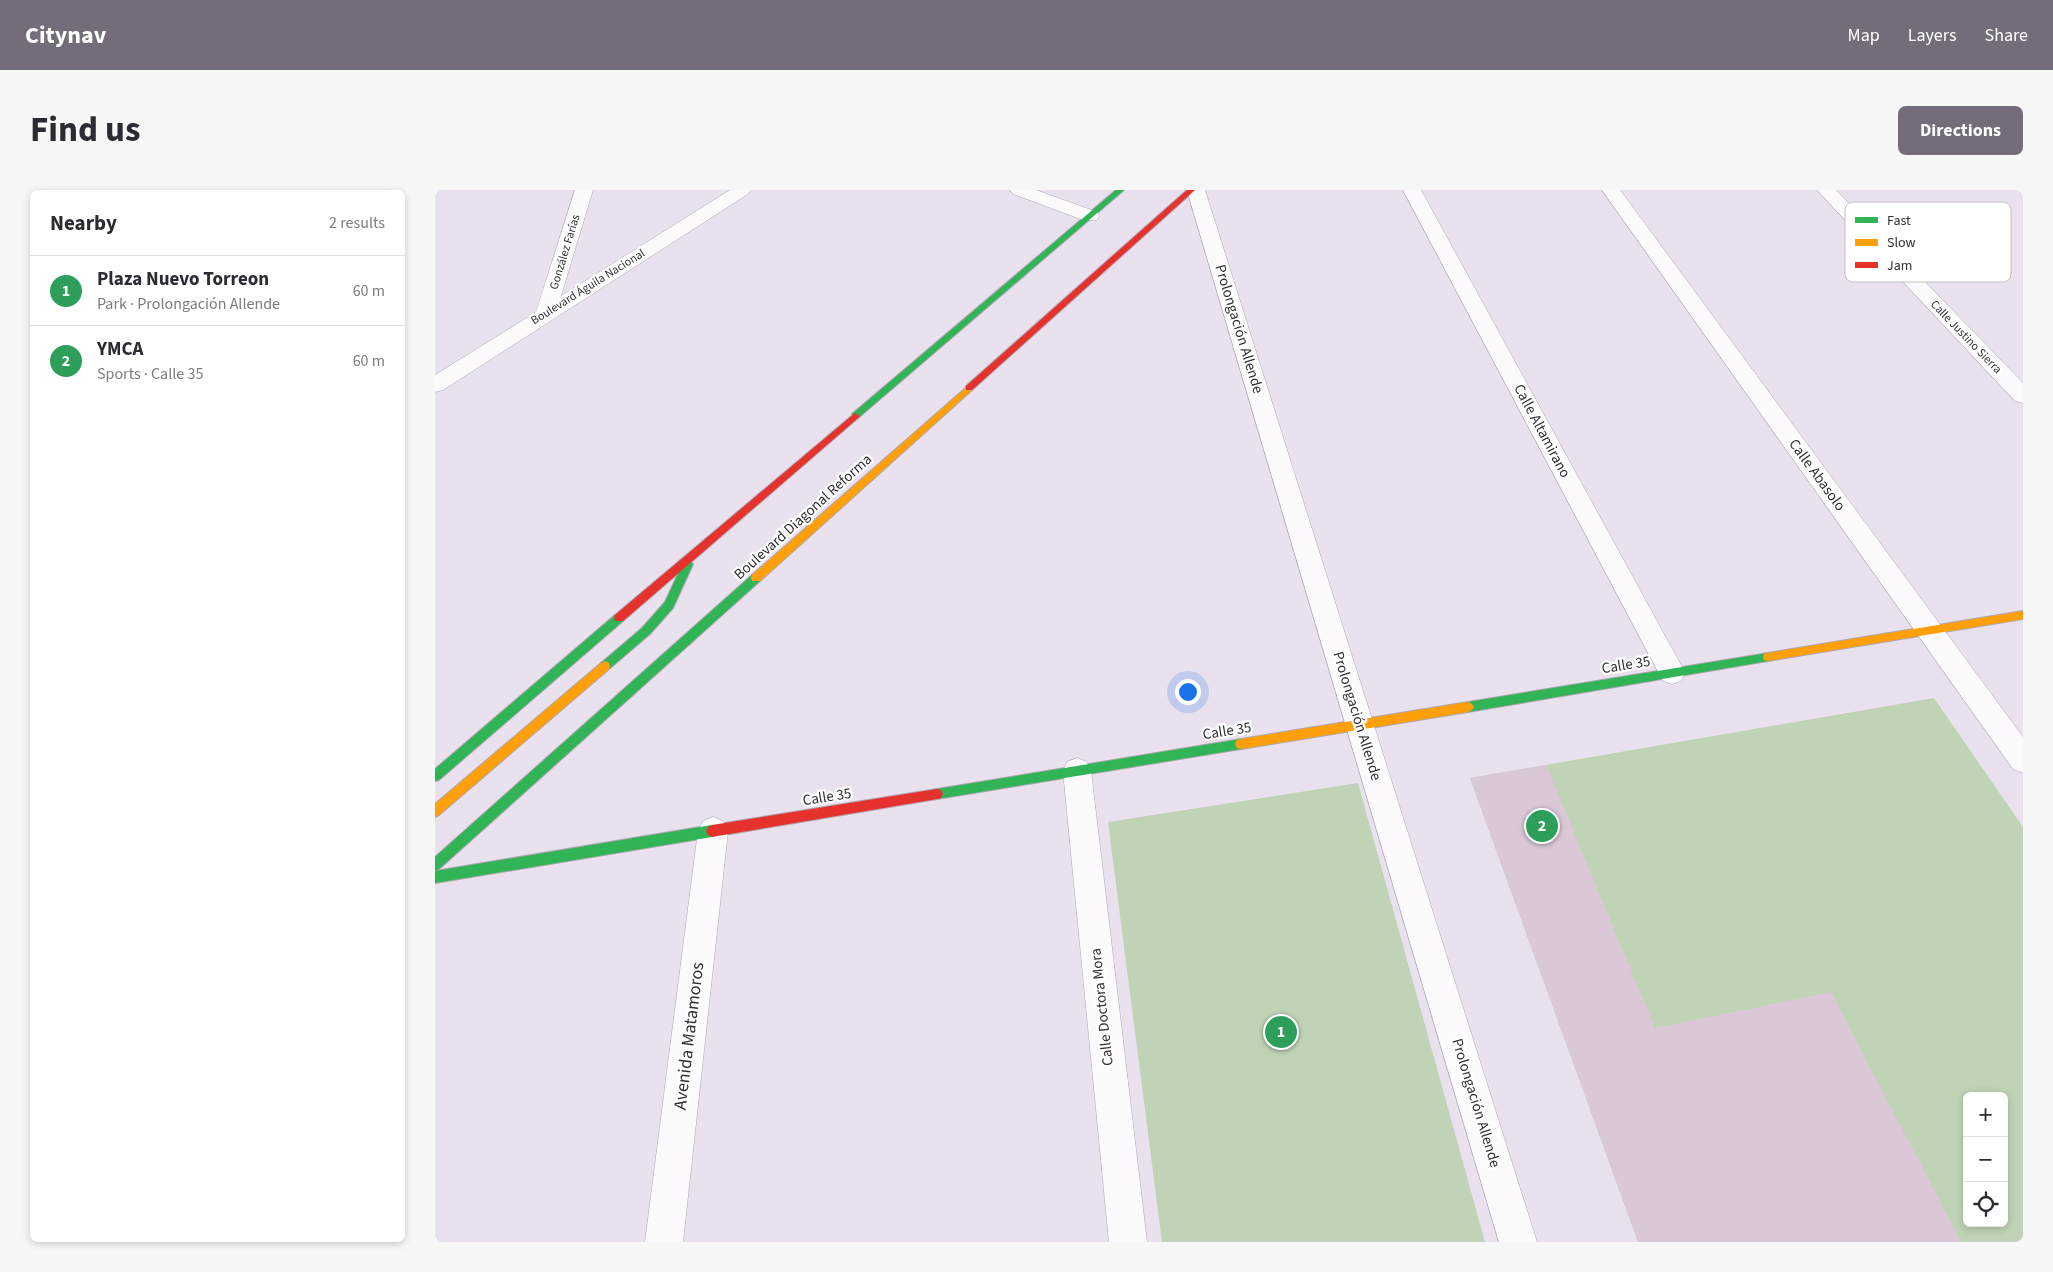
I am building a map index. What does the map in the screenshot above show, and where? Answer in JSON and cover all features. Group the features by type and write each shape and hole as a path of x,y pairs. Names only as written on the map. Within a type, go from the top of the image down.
{"main road":[{"path":"435,776 1121,190"},
{"name":"Boulevard Diagonal Reforma","path":"435,866 1191,190"},
{"path":"435,811 646,631 669,605 692,556"},
{"name":"Calle 35","path":"435,877 2023,615"}],"street":[{"name":"González Farías","path":"545,315 584,190"},
{"name":"Boulevard Águila Nacional","path":"435,385 742,190"},
{"path":"1019,190 1090,216"},
{"name":"Prolongación Allende","path":"1197,190 1518,1242"},
{"name":"Calle Altamirano","path":"1412,190 1672,673"},
{"name":"Calle Abasolo","path":"1611,190 2023,760"},
{"name":"Calle Justino Sierra","path":"1826,190 1845,210"},
{"name":"Calle Justino Sierra","path":"1914,282 2023,396"},
{"name":"Calle Doctora Mora","path":"1077,771 1128,1242"},
{"name":"Avenida Matamoros","path":"664,1242 713,831"}],"green space":[{"path":"1934,698 2023,827 2023,1242 1638,1242 1470,778"},
{"path":"1358,783 1485,1242 1162,1242 1108,822"}],"building":[{"path":"1546,765 1655,1028 1831,992 1961,1242 1638,1242 1470,778"}],"traffic: fast":[{"path":"855,416 1120,190"},
{"path":"605,666 646,631 669,605 688,564"},
{"path":"435,865 756,578"},
{"path":"435,776 619,618"},
{"path":"1468,707 1768,657"},
{"path":"937,794 1241,744"},
{"path":"435,877 712,831"}],"traffic: slow":[{"path":"756,578 969,388"},
{"path":"1768,657 2023,615"},
{"path":"435,811 605,666"},
{"path":"1241,744 1468,707"}],"traffic: jam":[{"path":"969,388 1191,190"},
{"path":"619,618 855,416"},
{"path":"712,831 937,794"}],"place":[{"name":"YMCA","path":"1542,826"},
{"name":"Plaza Nuevo Torreon","path":"1281,1032"}]}
